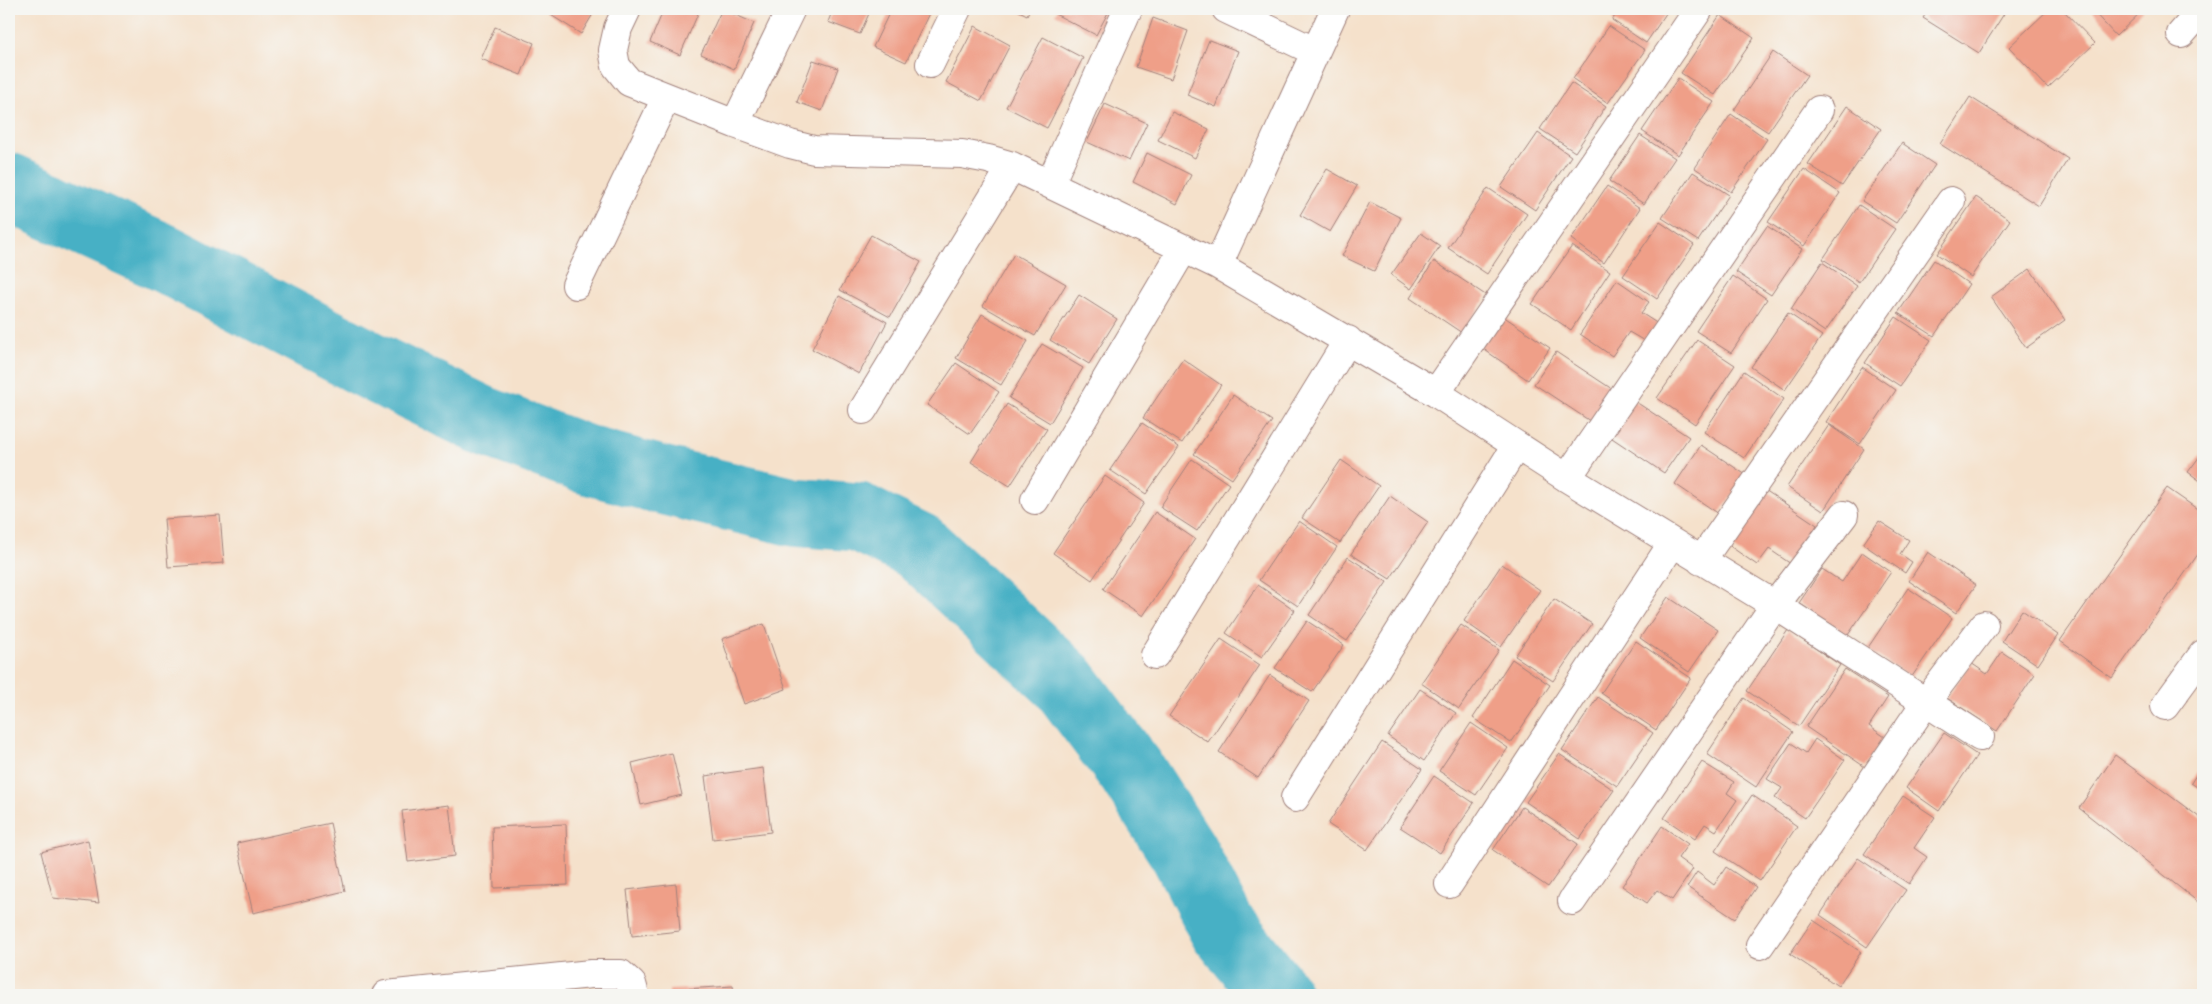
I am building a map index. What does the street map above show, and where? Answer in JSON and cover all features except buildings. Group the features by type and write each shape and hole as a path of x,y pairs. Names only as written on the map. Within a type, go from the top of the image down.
{"street":[{"path":"627,9 618,28 613,50 616,66 629,82 735,124 790,144 814,150 962,154 1012,166 1184,248 1218,265 1436,393 1516,446 1672,544 1775,605 1980,737"},
{"path":"735,124 791,9"},
{"path":"930,64 957,9"},
{"path":"1050,184 1128,9"},
{"path":"1226,9 1314,51"},
{"path":"1218,265 1314,51 1335,9"},
{"path":"1436,393 1699,9"},
{"path":"2181,34 2203,9"},
{"path":"576,285 666,98"},
{"path":"1567,478 1819,110"},
{"path":"862,410 1012,166"},
{"path":"1701,561 1952,201"},
{"path":"1035,500 1184,248"},
{"path":"1155,655 1348,340"},
{"path":"1295,798 1516,446"},
{"path":"1572,901 1775,605 1844,514"},
{"path":"1449,884 1672,544"},
{"path":"1760,945 1926,702 1984,625"},
{"path":"2165,706 2203,654"},
{"path":"386,995 591,974 621,974 632,984 635,995"}],"waterway":[{"path":"9,187 164,258 383,372 482,420 587,460 661,480 793,512 858,517 919,547 1063,681 1132,772 1184,853 1222,927 1277,995"}]}
